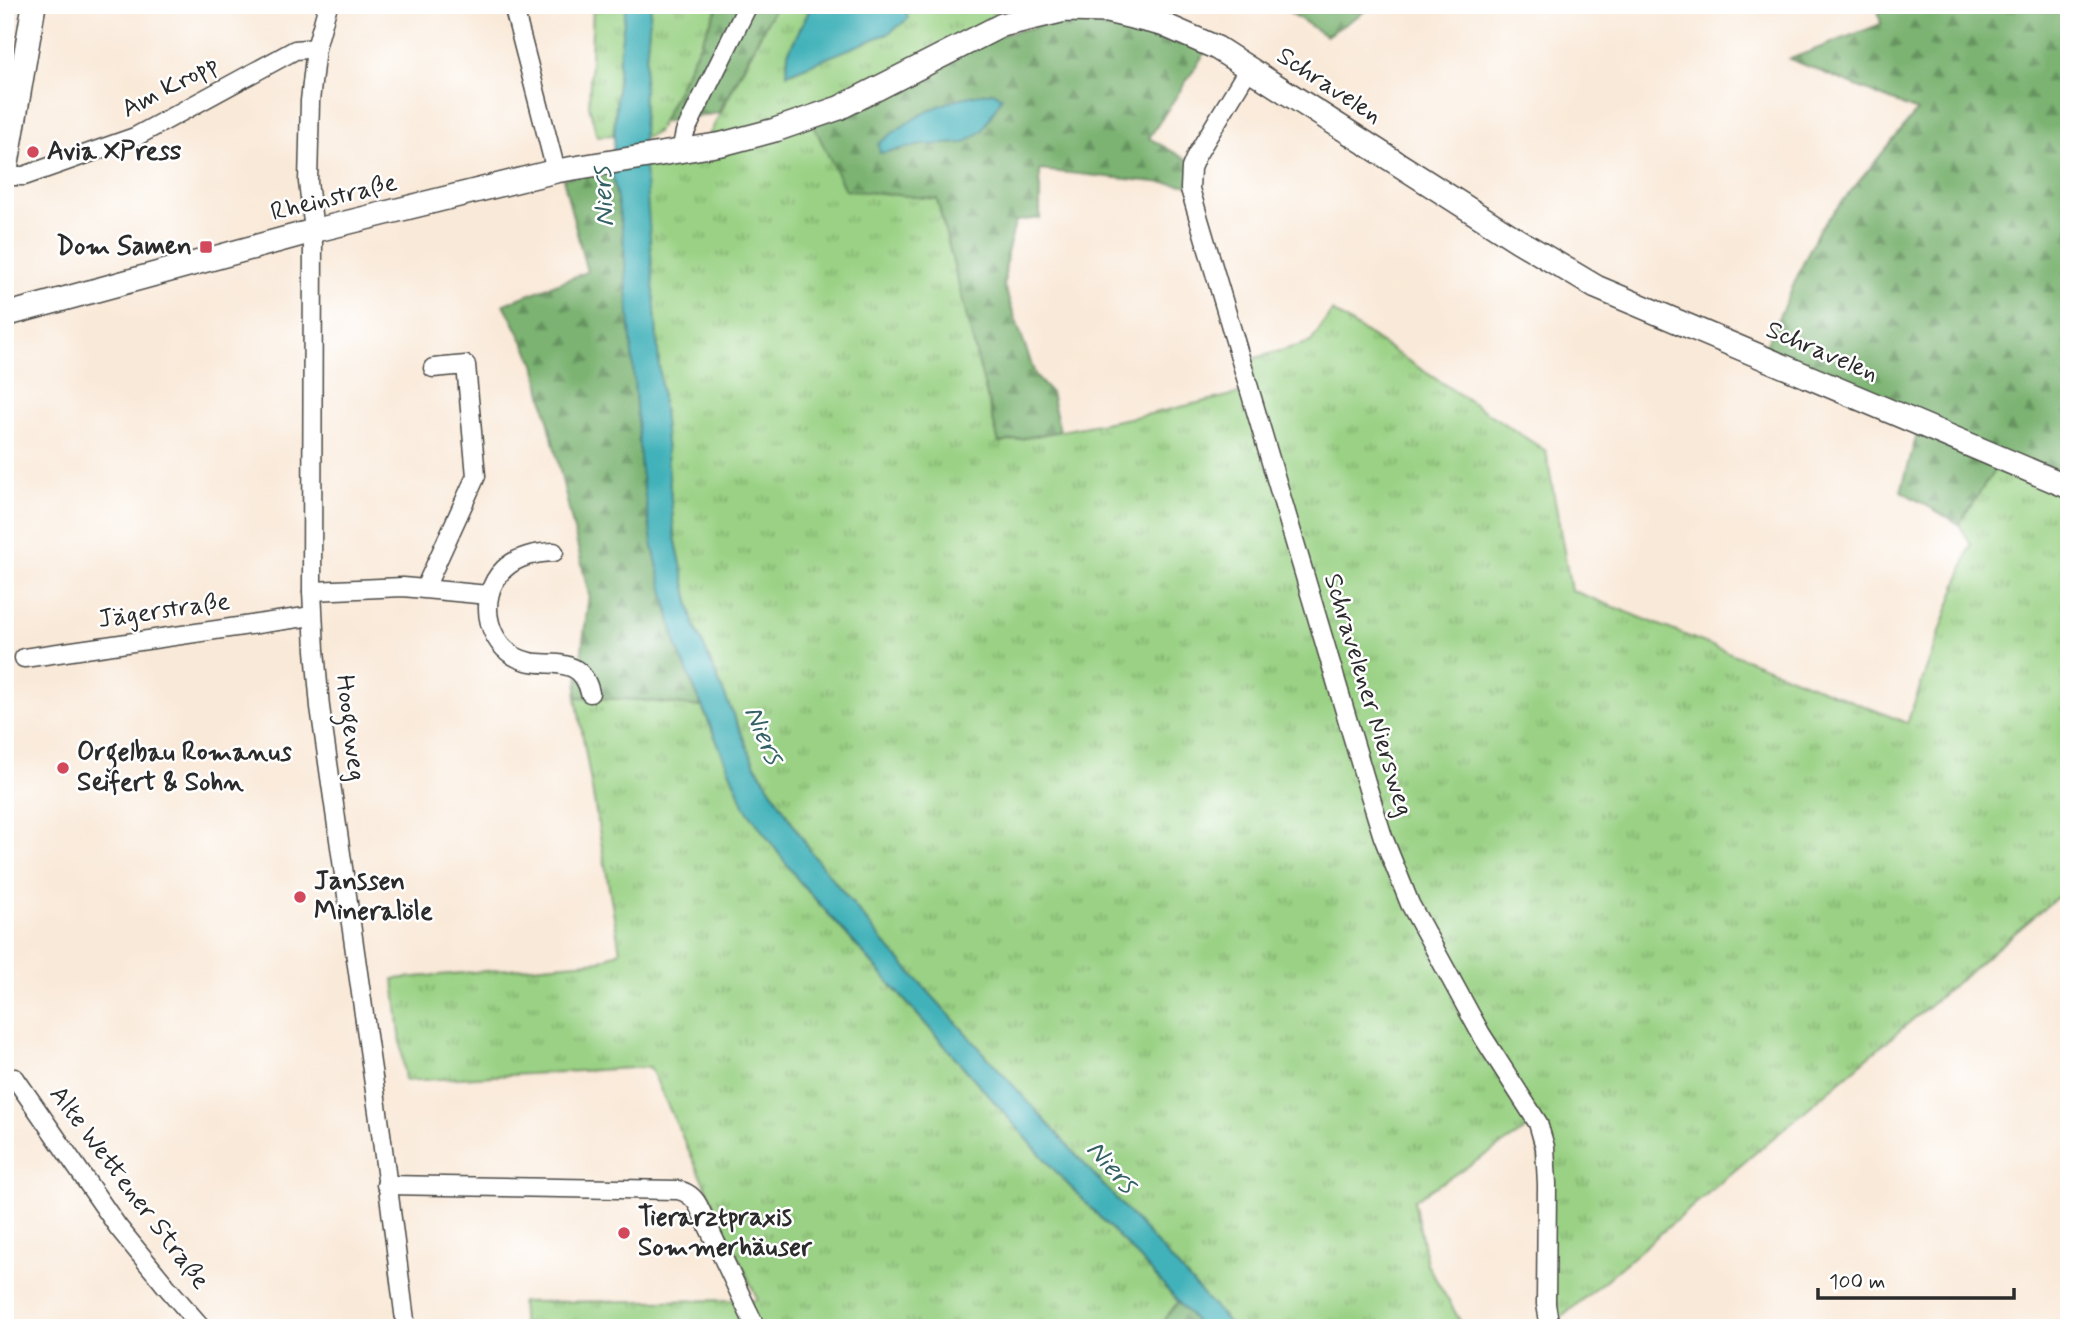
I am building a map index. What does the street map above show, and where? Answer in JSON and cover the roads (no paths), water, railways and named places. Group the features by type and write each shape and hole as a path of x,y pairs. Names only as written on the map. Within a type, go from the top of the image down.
{"main road":[{"path":"5,176 34,5"},
{"name":"Schravelen","path":"671,153 722,144 809,119 863,96 1002,25 1065,8 1107,11 1162,24 1217,48 1517,240 1596,286 2069,486"},
{"name":"Rheinstraße","path":"15,313 313,231 556,171 671,153"},
{"path":"5,295 15,313"}],"street":[{"name":"Hoogeweg","path":"328,5 316,48 309,119 309,182 313,231 312,616 320,707 406,1328"},
{"path":"513,5 556,171"},
{"path":"671,153 685,132 748,5"},
{"name":"Am Kropp","path":"5,176 23,176 135,137 295,50 316,48"},
{"name":"Schravelener Niersweg","path":"1249,68 1196,156 1191,168 1190,189 1364,776 1392,859 1410,904 1475,1023 1538,1123 1545,1147 1546,1304 1550,1328"},
{"path":"425,588 476,476 466,365 433,368"},
{"path":"554,552 534,553 504,569 488,595 489,620 494,635 514,656 530,662 562,664 575,668 583,677 590,693"},
{"path":"312,591 425,588 488,595"},
{"name":"Jägerstraße","path":"24,658 312,616"},
{"name":"Alte Wettener Straße","path":"15,1078 118,1227 202,1328"},
{"path":"386,1185 685,1192 695,1199 756,1328"}],"water":[{"path":"626,5 651,5 644,82 643,139 674,532 694,624 754,763 813,855 886,945 1233,1328 1201,1328 1142,1261 1059,1175 799,881 745,807 677,647 653,547 641,471 623,234 612,171 619,59"},
{"path":"812,5 905,5 908,19 889,33 787,74 788,53"},
{"path":"993,92 1002,97 982,131 964,143 922,145 880,153 878,144 931,109 960,98"}],"place":[{"name":"Avia XPress","path":"33,152"},
{"name":"Dom Samen","path":"206,247"},
{"name":"Orgelbau Romanus Seifert & Sohn","path":"63,768"},
{"name":"Janssen Mineralöle","path":"300,897"},
{"name":"Tierarztpraxis Sommerhäuser","path":"624,1233"}],"water label":[{"name":"Niers","path":"604,197"},
{"name":"Niers","path":"763,735"},
{"name":"Niers","path":"1111,1167"}]}
